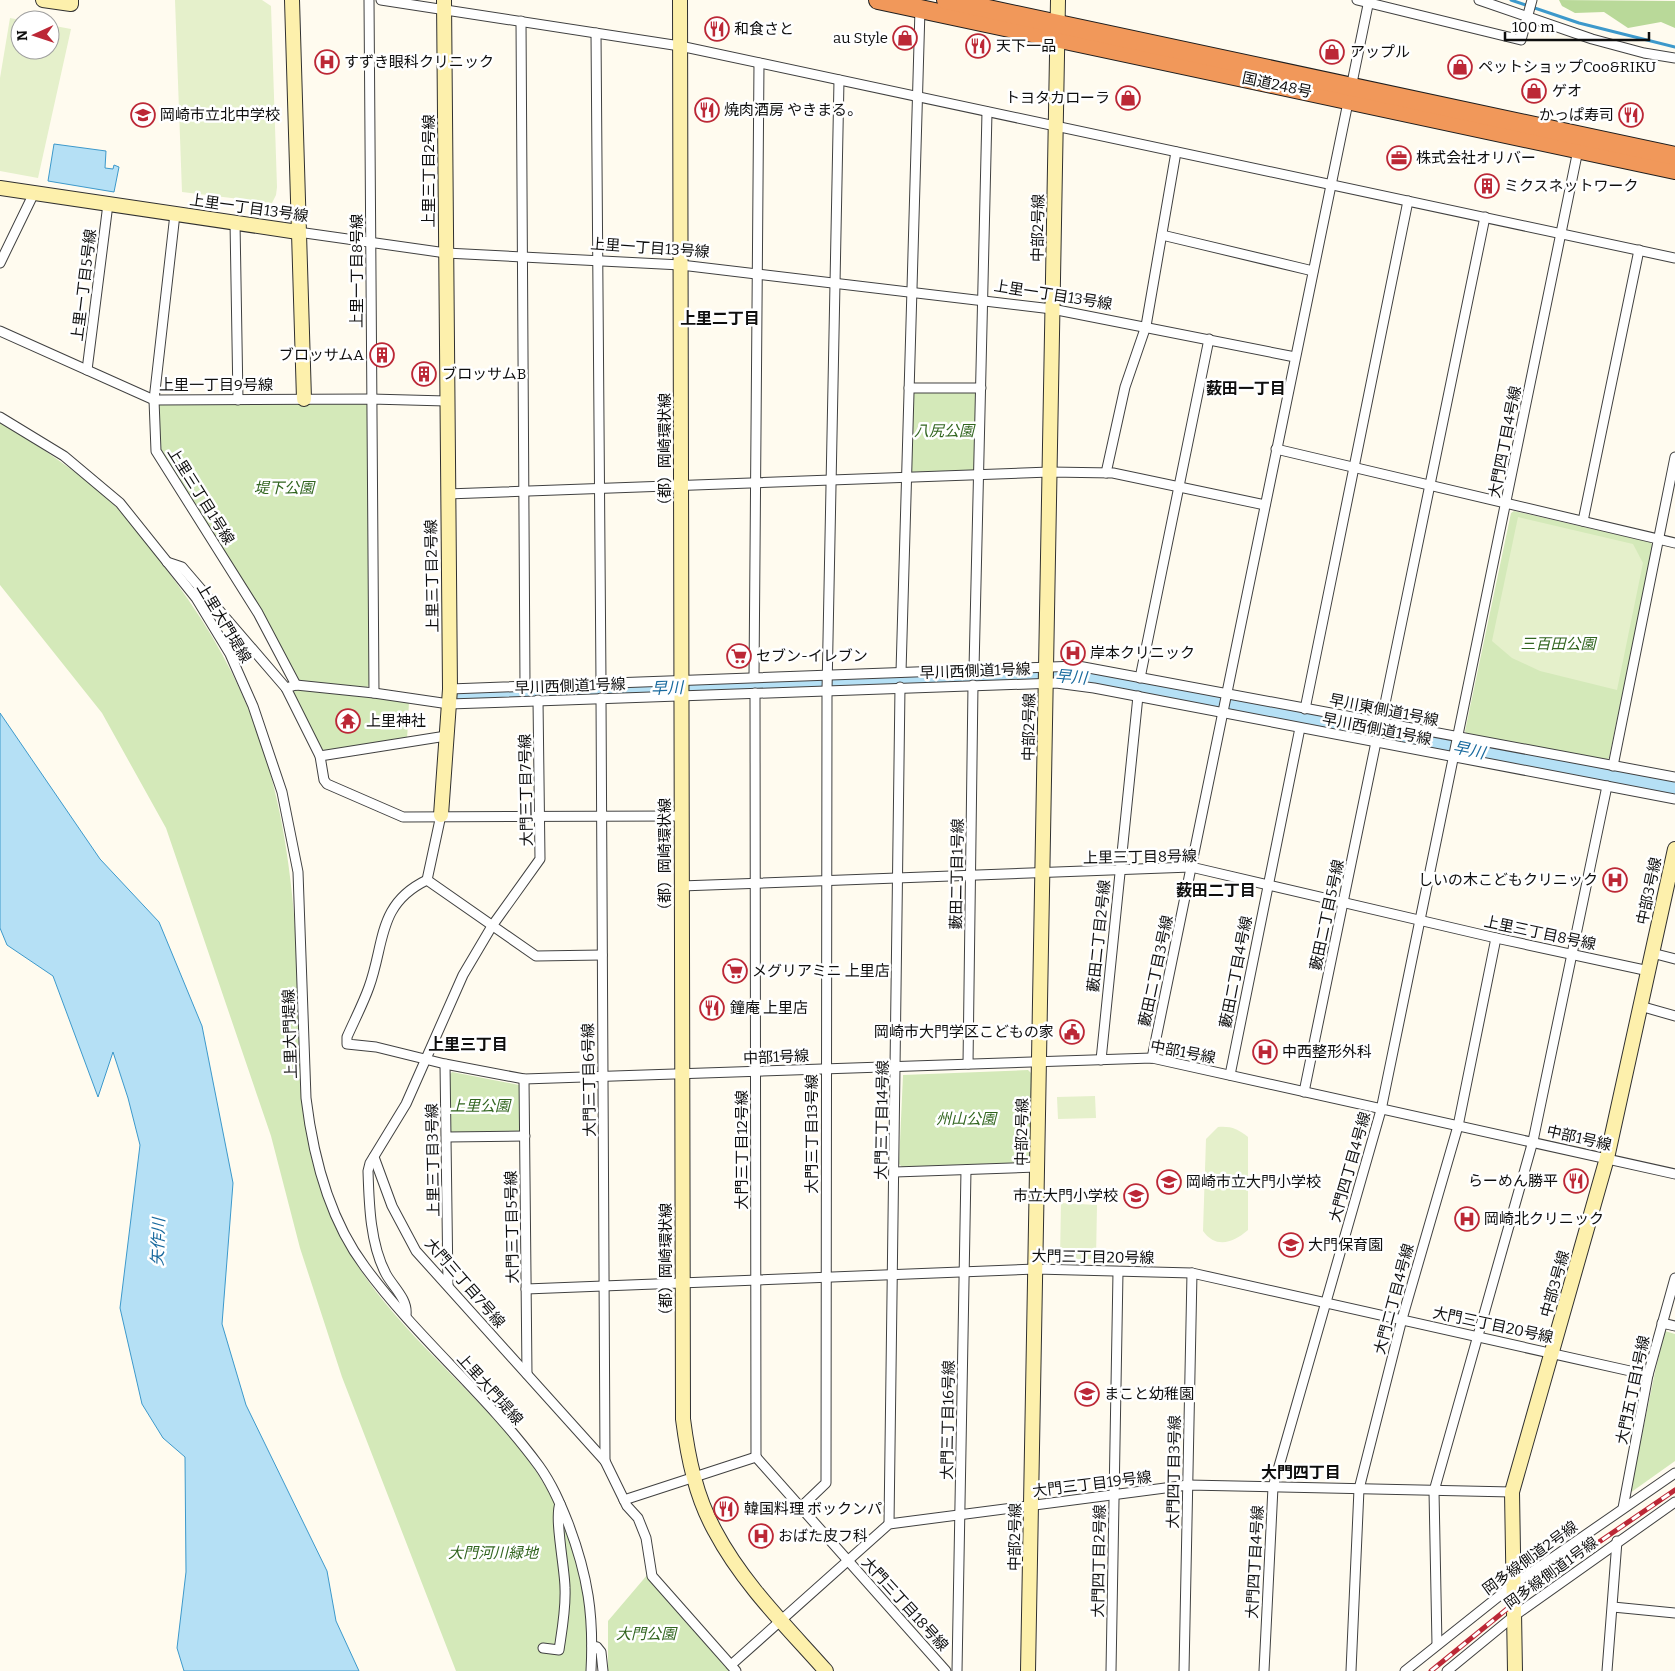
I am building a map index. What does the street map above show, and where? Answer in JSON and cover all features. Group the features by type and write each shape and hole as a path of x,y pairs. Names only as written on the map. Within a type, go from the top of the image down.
{"highway":[{"name":"国道248号","path":"878,0 920,9 1057,31 1348,93 1675,156"},
{"name":"国道248号","path":"946,0 1057,31"},
{"name":"国道248号","path":"1348,93 1578,150 1675,170"}],"street":[{"path":"43,0 70,4 71,0"},
{"path":"292,0 304,399"},
{"name":"上里一丁目8号線","path":"369,0 374,692"},
{"path":"381,0 444,5 521,21 680,46 1675,258"},
{"name":"（都）岡崎環状線","path":"680,0 683,1419 694,1477 714,1530 732,1559 826,1671"},
{"name":"中部2号線","path":"1028,1671 1058,0"},
{"path":"1357,0 1368,1 1522,40 1532,0"},
{"path":"1479,0 1526,18 1644,53 1675,58"},
{"name":"藪田二丁目3号線","path":"1152,1058 1368,1"},
{"name":"上里三丁目2号線","path":"427,880 441,816 450,689 444,5"},
{"path":"901,672 920,9"},
{"path":"521,21 525,685"},
{"path":"596,34 601,683"},
{"path":"754,677 759,63"},
{"name":"大門三丁目13号線","path":"801,1507 826,1483 828,674 830,480 839,80"},
{"path":"974,669 987,112"},
{"name":"大門四丁目4号線","path":"1264,1671 1273,1487 1381,1110 1578,150"},
{"path":"1106,473 1125,388 1146,326 1176,152"},
{"name":"上里一丁目13号線","path":"0,188 446,253 681,264 1052,308 1295,357"},
{"path":"1,259 34,193"},
{"path":"1304,709 1408,201"},
{"name":"上里一丁目5号線","path":"87,370 108,204"},
{"name":"上里三丁目1号線","path":"175,214 154,400 156,450 258,613 296,685"},
{"path":"1380,723 1485,217"},
{"path":"235,222 238,400"},
{"path":"1162,235 1313,271"},
{"path":"1583,522 1639,250"},
{"name":"上里一丁目9号線","path":"0,332 154,400 372,398 446,402"},
{"path":"1140,678 1210,339"},
{"path":"909,388 981,388"},
{"name":"上里大門堤線","path":"0,417 64,456 120,504 196,598 230,654 254,706 274,761 298,872 306,1098 310,1132 320,1173 337,1216 365,1268 540,1467 560,1504 579,1552 588,1582 592,1646 591,1671"},
{"path":"1276,449 1675,543"},
{"path":"1675,457 1613,766 1675,777"},
{"path":"447,494 1050,472 1106,473 1265,505"},
{"path":"167,562 182,567 286,688 320,756 324,780 328,784 403,817 681,816"},
{"path":"450,689 681,679 1078,666 1227,694"},
{"name":"早川西側道1号線","path":"296,685 374,692 449,704 1046,683 1094,688 1138,696 1675,799"},
{"path":"286,688 296,685"},
{"name":"藪田二丁目1号線","path":"968,1064 973,685"},
{"name":"大門三丁目14号線","path":"889,1524 897,1067 900,687"},
{"name":"大門三丁目12号線","path":"755,693 756,1457"},
{"name":"早川東側道1号線","path":"1227,694 1613,766"},
{"name":"藪田二丁目2号線","path":"1101,1060 1138,696"},
{"name":"大門三丁目6号線","path":"601,698 605,1461"},
{"name":"大門三丁目7号線","path":"538,700 540,860 492,926 463,975 406,1104 374,1156 392,1206 416,1251 605,1461 624,1500 638,1518 646,1538 652,1576 733,1668"},
{"name":"藪田二丁目4号線","path":"1230,1075 1300,728"},
{"path":"320,756 446,736"},
{"name":"藪田二丁目5号線","path":"1304,1092 1376,742"},
{"path":"1437,1645 1434,1491 1533,1142 1606,786"},
{"name":"中部3号線","path":"1515,1671 1512,1492 1607,1158 1675,849"},
{"name":"上里三丁目8号線","path":"681,886 1192,867 1496,938 1649,971"},
{"path":"426,1059 376,1047 347,1044 347,1037 369,986 386,920 411,888 427,880 536,956 602,955"},
{"name":"大門二丁目4号線","path":"1351,1671 1359,1489 1402,1319 1458,1126 1496,938"},
{"path":"1652,953 1675,959"},
{"path":"1640,1006 1675,1016"},
{"name":"中部1号線","path":"426,1059 524,1079 1152,1058 1675,1174"},
{"name":"上里三丁目3号線","path":"445,1064 448,1285"},
{"name":"大門三丁目5号線","path":"524,1079 527,1374"},
{"path":"447,1137 525,1136"},
{"path":"374,1156 368,1171 370,1222 385,1272 400,1294 406,1309 406,1315"},
{"path":"895,1172 1037,1166"},
{"name":"大門三丁目16号線","path":"957,1671 966,1170"},
{"name":"大門三丁目20号線","path":"526,1289 1036,1269 1192,1273 1648,1375"},
{"name":"大門四丁目2号線","path":"1111,1671 1118,1272"},
{"name":"大門四丁目3号線","path":"1184,1671 1192,1273"},
{"name":"大門五丁目1号線","path":"1623,1508 1648,1375 1675,1278"},
{"path":"1662,1323 1675,1326"},
{"path":"624,1500 756,1457"},
{"name":"大門三丁目18号線","path":"756,1457 946,1671"},
{"name":"岡多線側道2号線","path":"1405,1671 1513,1585 1675,1473"},
{"name":"大門三丁目19号線","path":"889,1524 1188,1485 1512,1492"},
{"name":"岡多線側道1号線","path":"1447,1671 1514,1616 1617,1541 1675,1502"},
{"path":"543,1648 559,1650 564,1617 564,1559 557,1518 560,1504"},
{"path":"733,1668 781,1619 889,1524"},
{"path":"1607,1671 1617,1541"},
{"path":"1613,1607 1675,1613"},
{"path":"592,1646 597,1647 601,1652 603,1671"}],"green space":[{"path":"175,0 262,0 271,6 277,187 272,203 182,192"},
{"path":"1559,0 1675,1 1675,28 1661,22 1628,28 1604,12 1575,13 1562,6"},
{"path":"10,18 10,60 60,60 60,27 71,29 38,178 0,171 0,78"},
{"name":"八尻公園","path":"917,390 974,391 977,394 975,468 973,470 912,472 913,394"},
{"name":"堤下公園","path":"365,403 368,406 370,684 367,687 300,682 262,611 160,449 157,408 160,404"},
{"name":"大門河川緑地","path":"0,421 75,472 116,507 140,534 175,581 205,625 230,669 250,713 266,757 278,803 287,851 297,954 301,1080 304,1112 316,1174 342,1239 366,1278 409,1330 502,1427 540,1477 554,1502 566,1529 582,1584 586,1613 586,1671 456,1671 342,1377 300,1248 271,1136 166,828 102,713 0,585"},
{"name":"三百田公園","path":"1514,511 1650,542 1653,545 1609,758 1606,760 1467,735 1465,731 1511,513"},
{"path":"1518,517 1633,544 1643,563 1617,690 1540,671 1512,658 1492,641"},
{"path":"296,690 367,695 409,702 407,740 326,752 320,747 292,693"},
{"name":"州山公園","path":"1028,1070 1033,1075 1032,1160 1030,1162 902,1167 899,1164 903,1075"},
{"name":"上里公園","path":"452,1072 519,1085 521,1131 518,1134 454,1134 450,1131 450,1074"},
{"path":"1095,1096 1096,1118 1058,1119 1057,1097"},
{"path":"1218,1127 1234,1129 1248,1137 1248,1230 1231,1241 1225,1242 1213,1240 1203,1231 1206,1139"},
{"path":"1061,1203 1097,1205 1096,1259 1060,1259"},
{"path":"1665,1331 1675,1334 1675,1461 1630,1493 1655,1372"},
{"name":"大門公園","path":"648,1574 650,1581 730,1671 608,1671 608,1621"}],"water":[{"path":"54,144 106,151 105,168 113,169 114,165 119,167 114,192 48,181"},
{"name":"矢作川","path":"0,713 100,859 159,922 202,1026 233,1183 222,1324 246,1405 327,1571 336,1621 359,1671 184,1671 177,1648 186,1572 185,1457 163,1438 142,1404 120,1308 140,1145 128,1098 113,1052 98,1097 53,976 7,945 0,928"}],"waterway":[{"path":"1511,0 1579,23 1675,47"},
{"name":"早川","path":"457,696 1058,674 1089,677 1675,790"}],"railway":[{"path":"1431,1671 1539,1583 1675,1490"}],"place":[{"name":"和食さと","path":"717,29"},
{"name":"au Style","path":"905,38"},
{"name":"天下一品","path":"978,46"},
{"name":"アップル","path":"1332,52"},
{"name":"すずき眼科クリニック","path":"327,62"},
{"name":"ペットショップCoo&RIKU","path":"1460,67"},
{"name":"ゲオ","path":"1534,91"},
{"name":"トヨタカローラ","path":"1128,98"},
{"name":"焼肉酒房 やきまる。","path":"707,110"},
{"name":"岡崎市立北中学校","path":"143,115"},
{"name":"かっぱ寿司","path":"1631,115"},
{"name":"株式会社オリバー","path":"1399,158"},
{"name":"ミクスネットワーク","path":"1487,186"},
{"name":"ブロッサムA","path":"382,355"},
{"name":"ブロッサムB","path":"424,374"},
{"name":"岸本クリニック","path":"1073,653"},
{"name":"セブン-イレブン","path":"739,656"},
{"name":"上里神社","path":"348,721"},
{"name":"しいの木こどもクリニック","path":"1615,880"},
{"name":"メグリアミニ 上里店","path":"735,971"},
{"name":"鐘庵 上里店","path":"712,1008"},
{"name":"岡崎市大門学区こどもの家","path":"1072,1032"},
{"name":"中西整形外科","path":"1265,1052"},
{"name":"らーめん勝平","path":"1576,1181"},
{"name":"岡崎市立大門小学校","path":"1169,1182"},
{"name":"市立大門小学校","path":"1136,1196"},
{"name":"岡崎北クリニック","path":"1467,1219"},
{"name":"大門保育園","path":"1291,1245"},
{"name":"まこと幼稚園","path":"1087,1394"},
{"name":"韓国料理 ボックンパ","path":"726,1509"},
{"name":"おばた皮フ科","path":"761,1536"}],"district":[{"name":"上里二丁目","path":"720,318"},
{"name":"薮田一丁目","path":"1246,388"},
{"name":"薮田二丁目","path":"1216,890"},
{"name":"上里三丁目","path":"468,1044"},
{"name":"大門四丁目","path":"1301,1472"}]}
